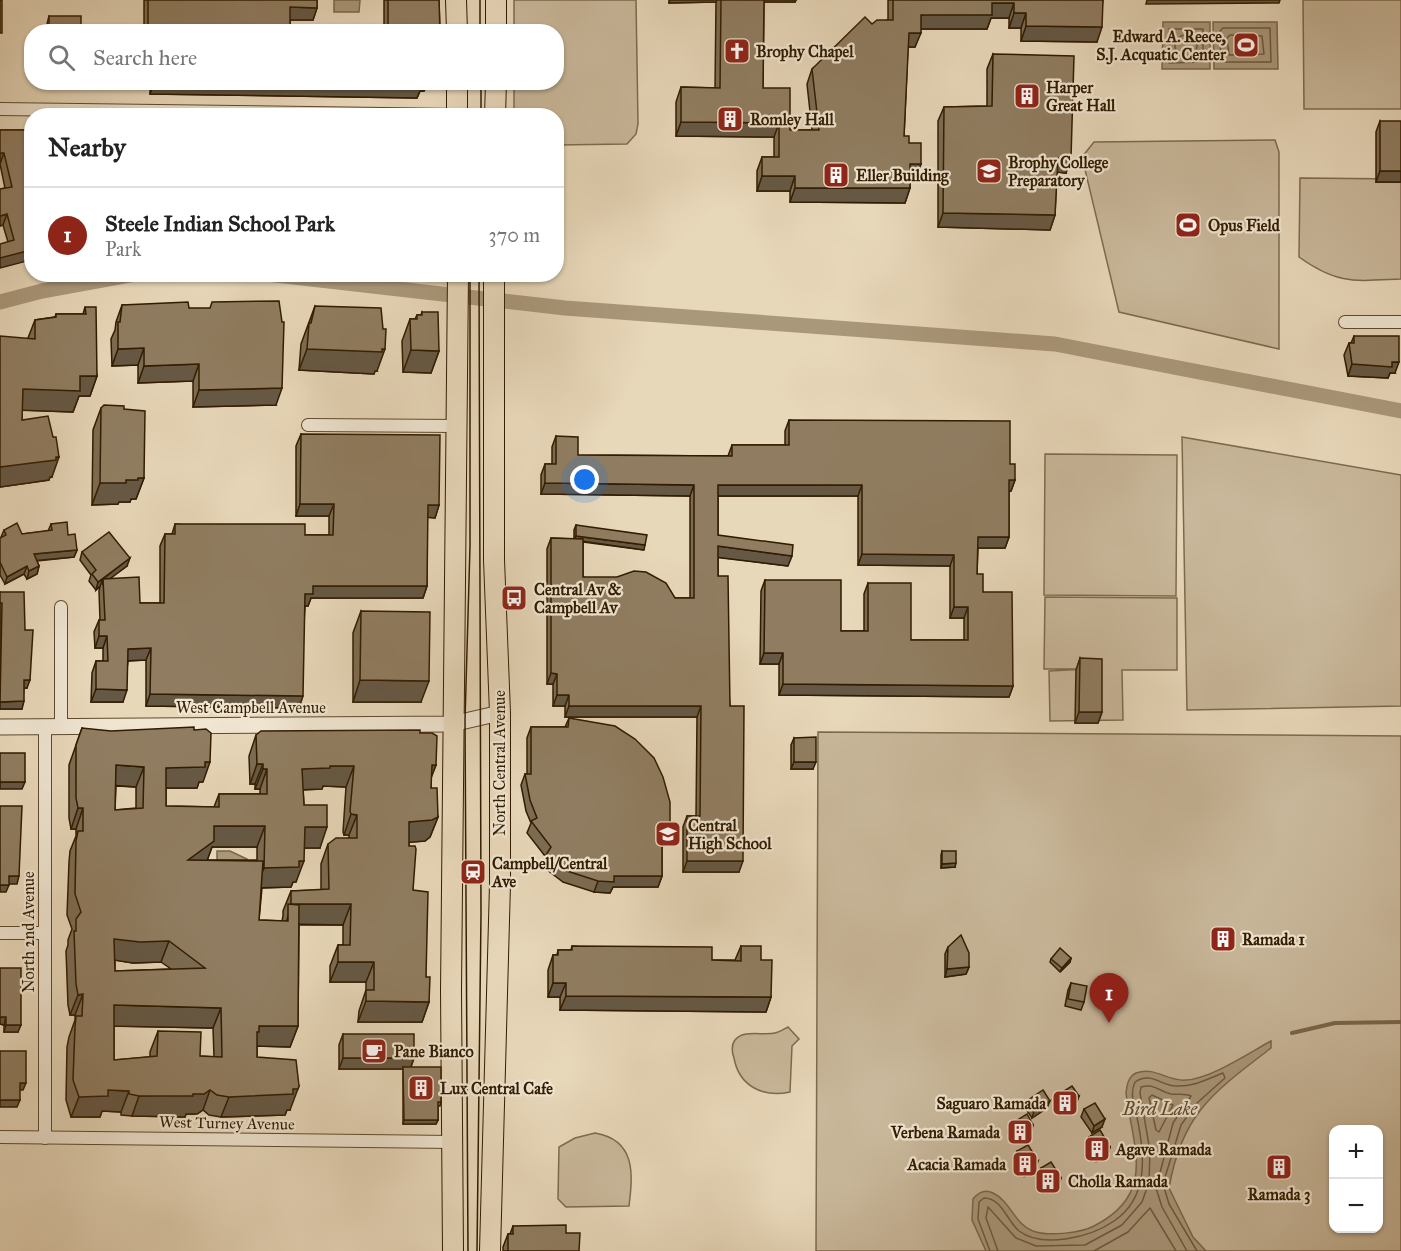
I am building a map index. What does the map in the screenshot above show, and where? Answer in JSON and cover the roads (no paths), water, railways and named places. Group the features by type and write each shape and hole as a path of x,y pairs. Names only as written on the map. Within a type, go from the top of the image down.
{"main road":[{"path":"456,0 457,24"},
{"path":"496,0 496,24"},
{"path":"457,90 457,108"},
{"path":"495,108 496,90"},
{"path":"453,1251 452,724 458,282"},
{"name":"North Central Avenue","path":"490,1251 497,915 500,904 500,713 494,560 494,282"}],"street":[{"path":"0,109 24,109"},
{"path":"1346,322 1401,322"},
{"path":"308,425 457,426"},
{"path":"61,607 61,727"},
{"name":"West Campbell Avenue","path":"0,727 452,724 500,713"},
{"name":"North 2nd Avenue","path":"45,727 45,1138"},
{"path":"0,933 45,933"},
{"name":"West Turney Avenue","path":"0,1137 453,1142"}],"water":[{"path":"334,0 360,0 359,12 334,12"},
{"name":"Edward A. Reece, S.J. Acquatic Center","path":"1163,22 1210,22 1210,69 1162,69"},
{"name":"Edward A. Reece, S.J. Acquatic Center","path":"1213,22 1277,22 1278,69 1214,69"},
{"path":"217,851 230,851 247,859 248,870 217,869"},
{"name":"Bird Lake","path":"1271,1041 1271,1048 1233,1078 1204,1106 1182,1141 1175,1162 1169,1188 1193,1237 1206,1251 986,1251 972,1220 973,1199 982,1192 987,1191 999,1197 1029,1229 1049,1234 1074,1232 1094,1226 1114,1213 1127,1199 1134,1184 1136,1168 1136,1151 1126,1093 1128,1081 1133,1075 1149,1071 1173,1079 1196,1079 1229,1065"}],"waterway":[{"path":"0,302 91,282"},
{"path":"337,282 565,308 1055,344 1401,411"},
{"path":"1292,1033 1335,1023 1401,1022"}],"tram line":[{"path":"480,0 480,24"},
{"path":"481,90 481,108"},
{"path":"468,1251 465,720 470,546 470,282"},
{"path":"477,1251 481,914 479,282"}],"place":[{"name":"Edward A. Reece, S.J. Acquatic Center","path":"1246,45"},
{"name":"Brophy Chapel","path":"737,51"},
{"name":"Harper Great Hall","path":"1027,96"},
{"name":"Romley Hall","path":"730,119"},
{"name":"Brophy College Preparatory","path":"989,171"},
{"name":"Eller Building","path":"836,175"},
{"name":"Opus Field","path":"1188,225"},
{"name":"Central Av & Campbell Av","path":"514,598"},
{"name":"Central High School","path":"668,834"},
{"name":"Campbell/Central Ave","path":"473,872"},
{"name":"Ramada 1","path":"1223,939"},
{"name":"Steele Indian School Park","path":"1109,1023"},
{"name":"Pane Bianco","path":"374,1051"},
{"name":"Lux Central Cafe","path":"421,1088"},
{"name":"Saguaro Ramada","path":"1065,1103"},
{"name":"Verbena Ramada","path":"1020,1132"},
{"name":"Agave Ramada","path":"1097,1149"},
{"name":"Acacia Ramada","path":"1025,1164"},
{"name":"Ramada 3","path":"1279,1167"},
{"name":"Cholla Ramada","path":"1048,1181"}]}
